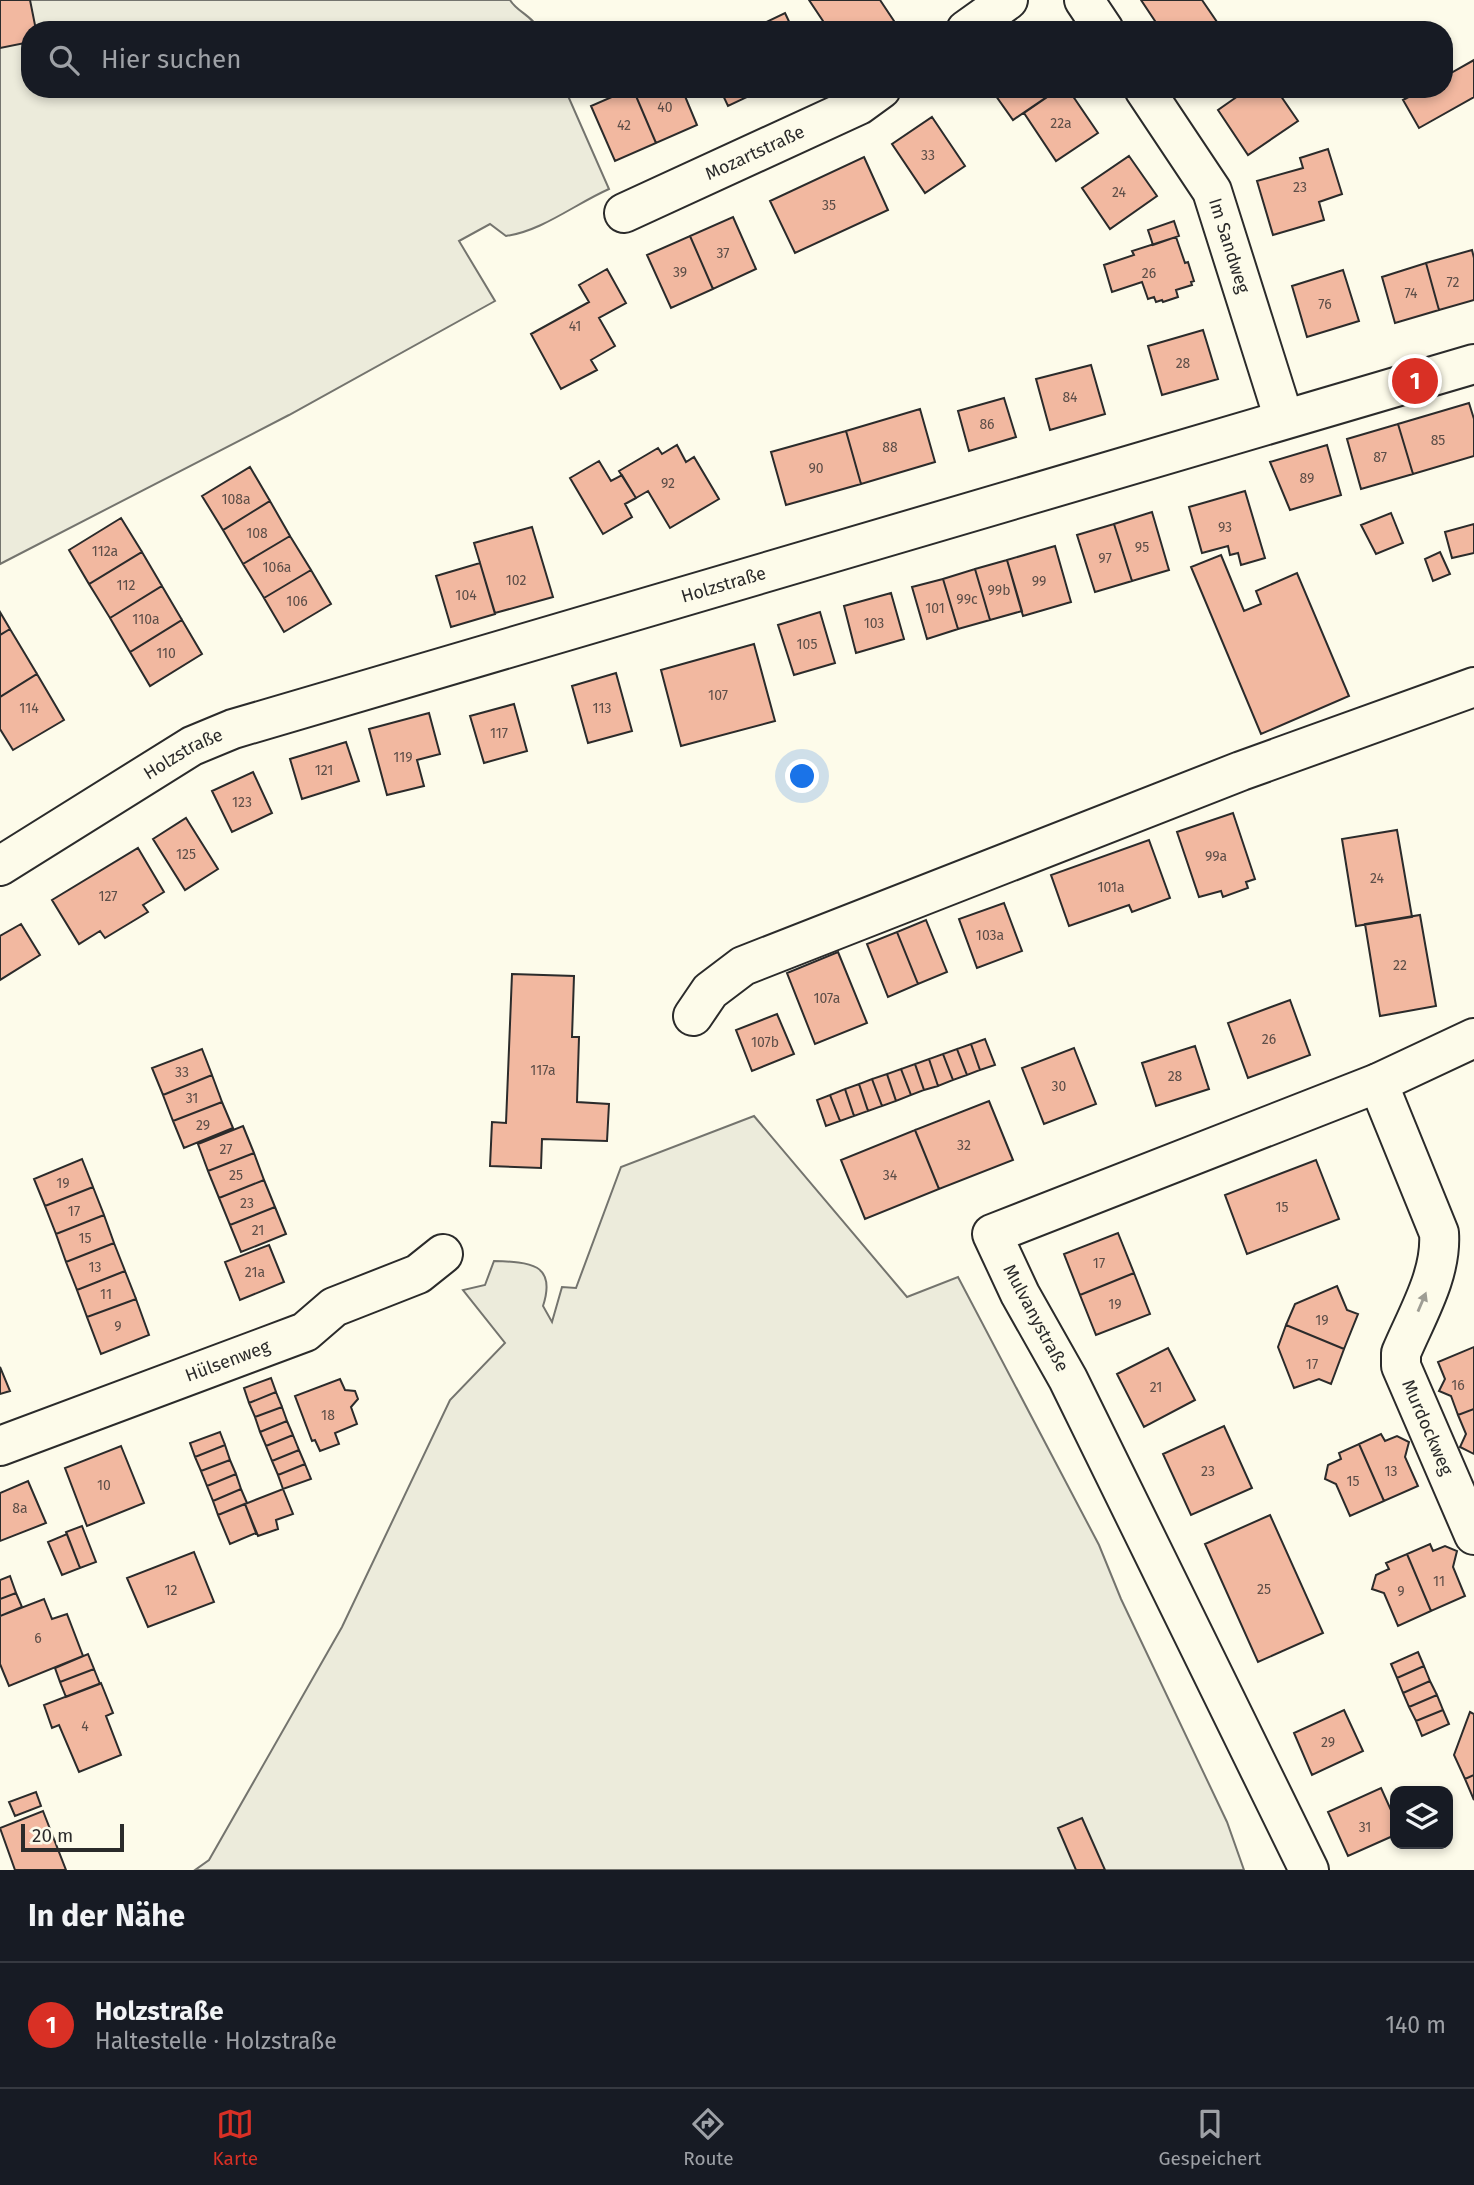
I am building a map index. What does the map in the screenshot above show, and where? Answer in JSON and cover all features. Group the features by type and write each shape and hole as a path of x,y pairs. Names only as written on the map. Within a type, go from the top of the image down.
{"street":[{"path":"979,21 1009,0"},
{"path":"1084,0 1098,21"},
{"name":"Mozartstraße","path":"624,213 859,105 869,98"},
{"name":"Im Sandweg","path":"1150,98 1212,191 1284,419"},
{"name":"Holzstraße","path":"0,866 192,746 233,729 1474,364"},
{"path":"693,1016 710,990 743,966 1241,771 1474,687"},
{"name":"Mulvanystraße","path":"1308,1870 1074,1391 1020,1293 992,1234 1378,1083 1474,1038"},
{"name":"Murdockweg","path":"1378,1083 1439,1233 1441,1252 1401,1353 1401,1366 1474,1535"},
{"name":"Hülsenweg","path":"0,1446 305,1332 334,1307 418,1274 443,1254"}],"shaded area":[{"path":"0,0 510,0 533,21 21,21 21,98 569,98 609,189 532,229 506,236 490,224 459,241 495,301 289,415 0,564"},
{"path":"754,1116 907,1297 958,1277 1099,1545 1121,1599 1227,1822 1244,1870 195,1870 209,1860 342,1627 450,1400 505,1343 463,1290 485,1285 494,1261 529,1264 543,1273 546,1292 543,1306 552,1322 562,1287 576,1288 621,1167"}],"building":[{"path":"0,0 30,0 34,21 21,21 21,44 0,48"},
{"path":"809,0 880,0 894,21 823,21"},
{"path":"1141,0 1202,0 1216,21 1155,21"},
{"path":"785,13 789,21 769,21"},
{"path":"1474,60 1474,97 1419,128 1403,100 1453,98 1453,72"},
{"path":"609,98 637,98 656,143 615,161 591,106"},
{"path":"637,98 686,98 697,125 656,143"},
{"path":"724,98 745,98 728,106"},
{"path":"997,98 1045,98 1013,120"},
{"path":"1046,98 1074,98 1098,133 1056,161 1024,113"},
{"path":"1235,98 1282,98 1298,121 1248,155 1218,110"},
{"path":"932,117 965,166 925,193 892,144"},
{"path":"1328,149 1342,194 1319,202 1324,220 1273,235 1257,181 1303,168 1300,158"},
{"path":"1129,156 1157,196 1110,229 1082,188"},
{"path":"864,157 888,210 795,253 770,201"},
{"path":"733,217 756,269 713,289 690,236"},
{"path":"1174,221 1179,236 1153,245 1148,230"},
{"path":"690,236 713,289 671,308 647,255"},
{"path":"1176,237 1185,263 1188,262 1194,281 1191,282 1192,285 1176,290 1178,297 1163,302 1156,302 1154,297 1148,299 1142,282 1112,292 1104,265 1134,255 1132,251"},
{"path":"1472,250 1474,300 1439,310 1426,263"},
{"path":"1426,263 1439,310 1395,323 1382,277"},
{"path":"607,269 626,303 599,318 615,346 591,360 597,370 561,389 531,334 589,302 579,285"},
{"path":"1343,270 1359,321 1307,337 1292,286"},
{"path":"1203,330 1218,379 1162,395 1148,346"},
{"path":"1091,365 1105,414 1050,430 1036,379"},
{"path":"1004,398 1016,437 969,451 958,411"},
{"path":"1469,403 1474,419 1474,456 1413,474 1398,424"},
{"path":"920,409 935,462 861,484 846,431"},
{"path":"1398,424 1413,474 1361,489 1347,439"},
{"path":"846,431 861,484 786,505 771,452"},
{"path":"677,445 686,462 694,457 719,499 670,528 648,491 636,498 619,471 658,448 662,454"},
{"path":"1327,445 1341,495 1290,510 1270,462"},
{"path":"599,461 611,481 622,475 636,498 625,504 632,517 603,534 570,478"},
{"path":"250,467 270,501 223,530 202,496"},
{"path":"1245,491 1265,558 1241,565 1238,553 1230,555 1228,546 1202,553 1189,507"},
{"path":"270,501 290,536 243,564 223,530"},
{"path":"1152,512 1169,570 1132,581 1114,524"},
{"path":"1391,513 1403,543 1376,554 1361,525"},
{"path":"121,518 142,552 89,584 69,550"},
{"path":"1114,524 1132,581 1095,592 1077,535"},
{"path":"1474,524 1474,553 1452,558 1445,532"},
{"path":"532,527 553,597 495,613 474,543"},
{"path":"290,536 311,570 264,598 243,564"},
{"path":"1055,546 1071,602 1023,616 1007,560"},
{"path":"142,552 162,586 110,618 89,584"},
{"path":"1440,552 1450,574 1433,581 1425,559"},
{"path":"1221,555 1244,611 1261,604 1256,591 1297,573 1349,696 1261,734 1191,567"},
{"path":"1007,560 1022,611 990,620 975,569"},
{"path":"480,563 495,614 451,627 436,576"},
{"path":"975,569 990,620 958,629 943,579"},
{"path":"311,570 331,604 284,632 264,598"},
{"path":"943,579 958,629 927,639 912,587"},
{"path":"162,586 182,620 130,652 110,618"},
{"path":"891,593 904,639 856,653 844,606"},
{"path":"0,612 10,629 0,635"},
{"path":"820,612 835,663 794,675 778,625"},
{"path":"182,620 202,654 150,686 130,652"},
{"path":"10,629 37,674 0,697 0,635"},
{"path":"754,644 775,721 681,746 661,670"},
{"path":"616,673 632,731 588,743 572,686"},
{"path":"37,674 64,720 13,750 0,729 0,697"},
{"path":"514,704 527,751 484,763 470,716"},
{"path":"429,713 440,754 417,760 424,786 387,795 369,729"},
{"path":"346,742 359,781 302,799 290,759"},
{"path":"253,772 272,813 232,832 212,791"},
{"path":"1233,813 1255,879 1246,882 1248,888 1223,897 1221,891 1199,897 1177,832"},
{"path":"186,818 218,869 185,890 153,839"},
{"path":"1397,830 1412,917 1356,926 1342,839"},
{"path":"1149,840 1170,898 1132,912 1129,905 1069,926 1051,875"},
{"path":"138,848 164,892 143,905 148,912 105,938 100,931 79,944 52,900"},
{"path":"1004,903 1022,951 977,968 959,919"},
{"path":"1420,915 1436,1006 1380,1016 1365,924"},
{"path":"926,920 947,972 918,984 897,932"},
{"path":"21,924 40,955 0,980 0,936"},
{"path":"897,932 918,984 888,997 867,944"},
{"path":"838,952 867,1023 815,1044 787,973"},
{"path":"512,974 574,976 572,1037 579,1037 577,1102 609,1104 607,1141 542,1139 541,1168 490,1166 492,1122 506,1123"},
{"path":"1290,1000 1310,1055 1248,1078 1228,1023"},
{"path":"777,1014 794,1054 752,1071 736,1030"},
{"path":"985,1039 995,1065 980,1070 971,1044"},
{"path":"971,1044 980,1070 967,1075 957,1049"},
{"path":"1195,1046 1209,1089 1156,1106 1142,1063"},
{"path":"1074,1048 1096,1104 1044,1124 1022,1068"},
{"path":"202,1049 212,1075 163,1095 152,1068"},
{"path":"957,1049 967,1075 953,1080 943,1054"},
{"path":"943,1054 953,1080 938,1086 929,1059"},
{"path":"929,1059 938,1086 924,1090 915,1064"},
{"path":"915,1064 924,1090 911,1095 901,1069"},
{"path":"901,1069 911,1095 896,1101 887,1074"},
{"path":"887,1074 896,1101 882,1106 872,1079"},
{"path":"212,1075 222,1102 173,1121 163,1095"},
{"path":"872,1079 882,1106 868,1111 859,1084"},
{"path":"859,1084 868,1111 854,1116 845,1089"},
{"path":"845,1089 854,1116 840,1121 830,1095"},
{"path":"830,1095 840,1121 826,1126 817,1100"},
{"path":"989,1101 1013,1160 939,1189 915,1130"},
{"path":"222,1102 233,1128 184,1148 173,1121"},
{"path":"243,1126 254,1153 208,1171 198,1144"},
{"path":"915,1130 939,1189 865,1219 841,1160"},
{"path":"254,1153 264,1180 219,1198 208,1171"},
{"path":"82,1159 93,1187 45,1206 34,1179"},
{"path":"1316,1160 1339,1219 1247,1254 1225,1195"},
{"path":"264,1180 275,1207 230,1225 219,1198"},
{"path":"93,1187 104,1215 56,1234 45,1206"},
{"path":"275,1207 286,1234 241,1252 230,1225"},
{"path":"104,1215 114,1243 66,1262 56,1234"},
{"path":"1118,1233 1134,1273 1080,1295 1064,1254"},
{"path":"114,1243 125,1271 77,1290 66,1262"},
{"path":"269,1245 284,1282 240,1300 225,1262"},
{"path":"125,1271 136,1299 87,1317 77,1290"},
{"path":"1134,1273 1150,1314 1096,1335 1080,1295"},
{"path":"1337,1286 1347,1310 1358,1314 1344,1349 1286,1325 1295,1304"},
{"path":"136,1299 149,1335 101,1354 87,1317"},
{"path":"1286,1325 1344,1349 1331,1384 1319,1379 1294,1388 1278,1347"},
{"path":"1474,1347 1474,1409 1458,1415 1451,1396 1439,1391 1445,1379 1438,1362"},
{"path":"1168,1348 1195,1400 1144,1427 1117,1374"},
{"path":"0,1367 10,1391 0,1394"},
{"path":"271,1378 276,1392 249,1403 244,1388"},
{"path":"340,1379 345,1390 355,1391 358,1399 351,1407 357,1424 335,1433 339,1444 320,1451 315,1440 312,1441 295,1396"},
{"path":"276,1392 282,1407 255,1417 249,1403"},
{"path":"282,1407 287,1421 260,1432 255,1417"},
{"path":"1474,1409 1474,1454 1460,1447 1466,1434 1458,1415"},
{"path":"287,1421 293,1435 266,1446 260,1432"},
{"path":"1224,1426 1252,1488 1191,1515 1163,1454"},
{"path":"220,1432 225,1445 195,1457 190,1443"},
{"path":"1381,1434 1385,1441 1397,1436 1409,1442 1405,1457 1418,1486 1384,1501 1359,1444"},
{"path":"293,1435 299,1450 272,1461 266,1446"},
{"path":"1359,1444 1384,1501 1350,1516 1336,1484 1325,1479 1328,1465 1341,1459 1339,1453"},
{"path":"225,1445 230,1460 201,1471 195,1457"},
{"path":"121,1446 144,1503 87,1526 65,1468"},
{"path":"299,1450 305,1464 278,1475 272,1461"},
{"path":"230,1460 236,1474 207,1486 201,1471"},
{"path":"305,1464 311,1479 283,1489 278,1475"},
{"path":"236,1474 241,1489 213,1501 207,1486"},
{"path":"28,1481 46,1523 0,1541 0,1493"},
{"path":"241,1489 247,1503 218,1515 213,1501"},
{"path":"283,1489 293,1514 276,1520 278,1529 258,1536 245,1504"},
{"path":"245,1504 256,1533 230,1544 218,1515"},
{"path":"1270,1515 1323,1633 1258,1662 1205,1544"},
{"path":"82,1526 96,1562 80,1568 66,1532"},
{"path":"67,1534 80,1568 62,1575 48,1542"},
{"path":"1430,1544 1433,1551 1445,1546 1457,1551 1453,1567 1465,1596 1431,1611 1407,1554"},
{"path":"194,1552 214,1602 148,1627 127,1578"},
{"path":"1407,1554 1431,1611 1398,1626 1384,1593 1372,1589 1376,1575 1389,1569 1386,1563"},
{"path":"10,1576 16,1593 0,1599 0,1580"},
{"path":"16,1593 22,1607 0,1616 0,1599"},
{"path":"44,1599 52,1619 67,1614 83,1656 9,1686 0,1664 0,1616"},
{"path":"1418,1652 1424,1666 1397,1678 1391,1664"},
{"path":"88,1654 94,1669 60,1682 55,1668"},
{"path":"1424,1666 1430,1681 1403,1693 1397,1678"},
{"path":"94,1669 100,1684 66,1697 60,1682"},
{"path":"1430,1681 1437,1695 1409,1707 1403,1693"},
{"path":"101,1683 113,1713 106,1716 121,1755 79,1772 59,1725 52,1728 44,1705"},
{"path":"1437,1695 1443,1710 1416,1721 1409,1707"},
{"path":"1344,1710 1363,1751 1312,1775 1294,1733"},
{"path":"1443,1710 1449,1724 1422,1736 1416,1721"},
{"path":"1470,1712 1474,1714 1474,1775 1465,1779 1454,1755"},
{"path":"1474,1775 1474,1800 1465,1779"},
{"path":"1381,1788 1390,1808 1390,1837 1348,1856 1328,1812"},
{"path":"36,1792 41,1806 15,1816 9,1802"},
{"path":"43,1811 66,1870 15,1870 0,1828"},
{"path":"1082,1818 1105,1870 1076,1870 1058,1828"}],"place":[{"name":"Holzstraße","path":"1415,381"}]}
